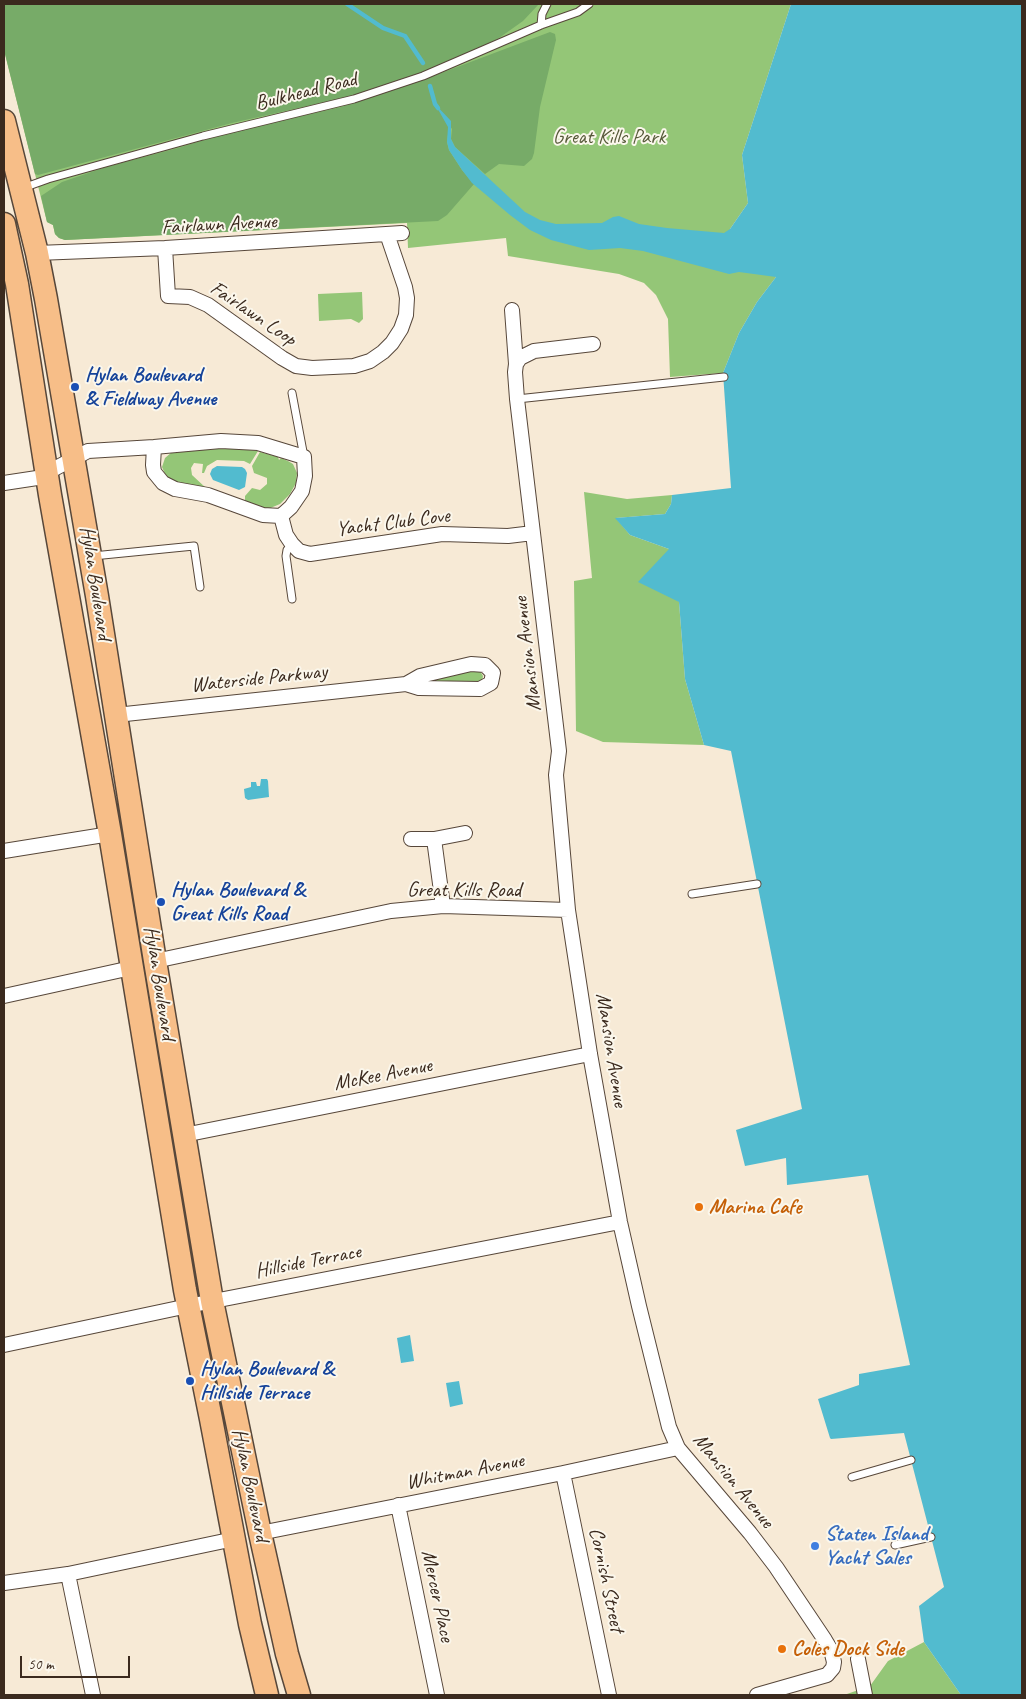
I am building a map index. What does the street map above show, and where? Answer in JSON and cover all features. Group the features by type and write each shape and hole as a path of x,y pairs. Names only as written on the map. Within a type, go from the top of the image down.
{"main road":[{"name":"Hylan Boulevard","path":"4,121 38,253 74,458 212,1301 260,1533 287,1654 299,1695"},
{"name":"Hylan Boulevard","path":"4,224 17,284 46,473 110,834 188,1306 212,1418 250,1624 267,1695"}],"street":[{"name":"Fairlawn Avenue","path":"38,253 165,248 402,233"},
{"name":"Fairlawn Loop","path":"165,248 168,296 190,297 208,305 296,366 312,368 354,366 370,361 383,352 392,343 401,329 406,316 407,298 405,287 386,234"},
{"name":"Mansion Avenue","path":"512,310 516,364 515,382 559,751 556,775 568,910 590,1054 620,1222 659,1388 669,1427 678,1448 750,1533 776,1567 830,1650 834,1662 833,1668 827,1675 757,1695"},
{"path":"516,364 520,358 534,350 593,344"},
{"path":"4,483 32,480 88,451 239,441 258,443 304,457 305,476 302,490 291,508 281,516 263,515 208,495 175,488 163,483 154,472 154,447"},
{"path":"281,516 286,535 292,544"},
{"name":"Yacht Club Cove","path":"292,544 299,551 310,554 442,534 508,536 533,533"},
{"name":"Waterside Parkway","path":"116,715 406,684 419,688 480,689 491,683 493,673 485,665 471,664 420,676 406,684"},
{"path":"411,839 434,839 465,833"},
{"path":"4,850 110,834"},
{"path":"434,839 443,906"},
{"name":"Great Kills Road","path":"155,962 391,911 443,906 568,910"},
{"path":"4,996 131,968"},
{"name":"McKee Avenue","path":"184,1135 590,1054"},
{"name":"Hillside Terrace","path":"4,1345 212,1301 620,1222"},
{"name":"Whitman Avenue","path":"260,1533 563,1473 678,1448"},
{"name":"Cornish Street","path":"563,1473 609,1695"},
{"name":"Mercer Place","path":"398,1505 437,1695"},
{"path":"4,1583 68,1574 234,1539"},
{"path":"68,1574 93,1695"},
{"path":"858,1659 865,1695"}],"lane":[{"path":"540,26 542,14 547,4"},
{"name":"Bulkhead Road","path":"21,188 203,136 354,99 423,76 540,26 578,12 589,4"},
{"path":"517,399 724,377"},
{"path":"292,392 304,457"},
{"path":"292,544 286,556 292,599"},
{"path":"90,556 194,546 200,587"},
{"path":"692,894 757,884"},
{"path":"852,1477 910,1460"},
{"path":"895,1545 931,1537"}],"green space":[{"name":"Great Kills Park","path":"4,4 791,4 742,155 748,203 730,229 776,277 757,302 739,333 723,373 670,377 668,319 656,295 644,283 619,274 508,256 506,238 408,248 407,223 65,240 59,238 55,234 53,225 47,222 4,50"},
{"path":"4,4 539,4 523,21 499,38 472,52 413,76 356,95 232,123 38,175 35,174 4,50"},
{"path":"550,32 555,34 556,40 540,107 532,159 524,166 499,164 485,174 455,147 451,139 452,129 446,120 449,127 447,142 449,150 474,184 447,215 438,221 65,240 55,234 53,225 47,222 41,196 62,182 106,167 227,133 341,107 420,81"},
{"path":"362,292 363,319 359,323 351,319 319,321 318,294"},
{"path":"232,448 258,451 250,464 244,461 217,460 207,466 204,473 202,473 203,464 194,463 191,468 192,475 206,488 172,481 166,476 162,467 165,458 172,452"},
{"path":"260,452 278,457 279,460 281,458 288,461 293,464 297,473 296,483 290,494 280,504 268,509 245,501 245,496 252,488 260,490 267,484 267,478 254,473 252,466"},
{"path":"584,492 627,499 672,495 671,504 665,514 616,518 630,535 669,549 679,602 685,679 704,745 603,742 576,731 574,581 592,578"},
{"path":"466,669 480,671 483,676 482,681 480,683 417,682"},
{"path":"924,1642 961,1695 844,1695 870,1686 888,1661"}],"water":[{"path":"791,4 1022,4 1022,1695 961,1695 924,1642 919,1606 944,1587 904,1433 830,1438 818,1399 859,1385 859,1374 910,1365 868,1175 787,1185 786,1158 745,1166 736,1130 802,1109 731,751 704,745 685,679 679,602 638,582 669,549 630,535 615,518 665,514 671,504 672,495 731,488 723,373 739,333 757,302 776,277 739,272 729,274 643,251 620,248 589,250 551,240 530,230 472,183 462,170 449,150 447,142 448,127 435,104 451,121 451,139 455,147 525,212 540,220 556,224 602,223 619,216 639,224 724,233 730,229 748,203 742,155"},
{"path":"217,466 242,467 245,469 247,473 245,487 239,490 213,480 210,474 212,469"},
{"path":"261,779 267,779 268,781 269,797 248,800 245,798 244,789 251,787 251,782 256,782 257,786 260,786"},
{"path":"410,1335 414,1361 401,1363 397,1338"},
{"path":"459,1381 463,1404 450,1407 446,1383"}],"waterway":[{"path":"347,4 383,28 405,36 423,63"},
{"path":"430,86 438,108"}],"place":[{"name":"Hylan Boulevard & Fieldway Avenue","path":"75,387"},
{"name":"Hylan Boulevard & Great Kills Road","path":"161,902"},
{"name":"Marina Cafe","path":"699,1207"},
{"name":"Hylan Boulevard & Hillside Terrace","path":"190,1381"},
{"name":"Staten Island Yacht Sales","path":"815,1546"},
{"name":"Coles Dock Side","path":"782,1649"}]}
